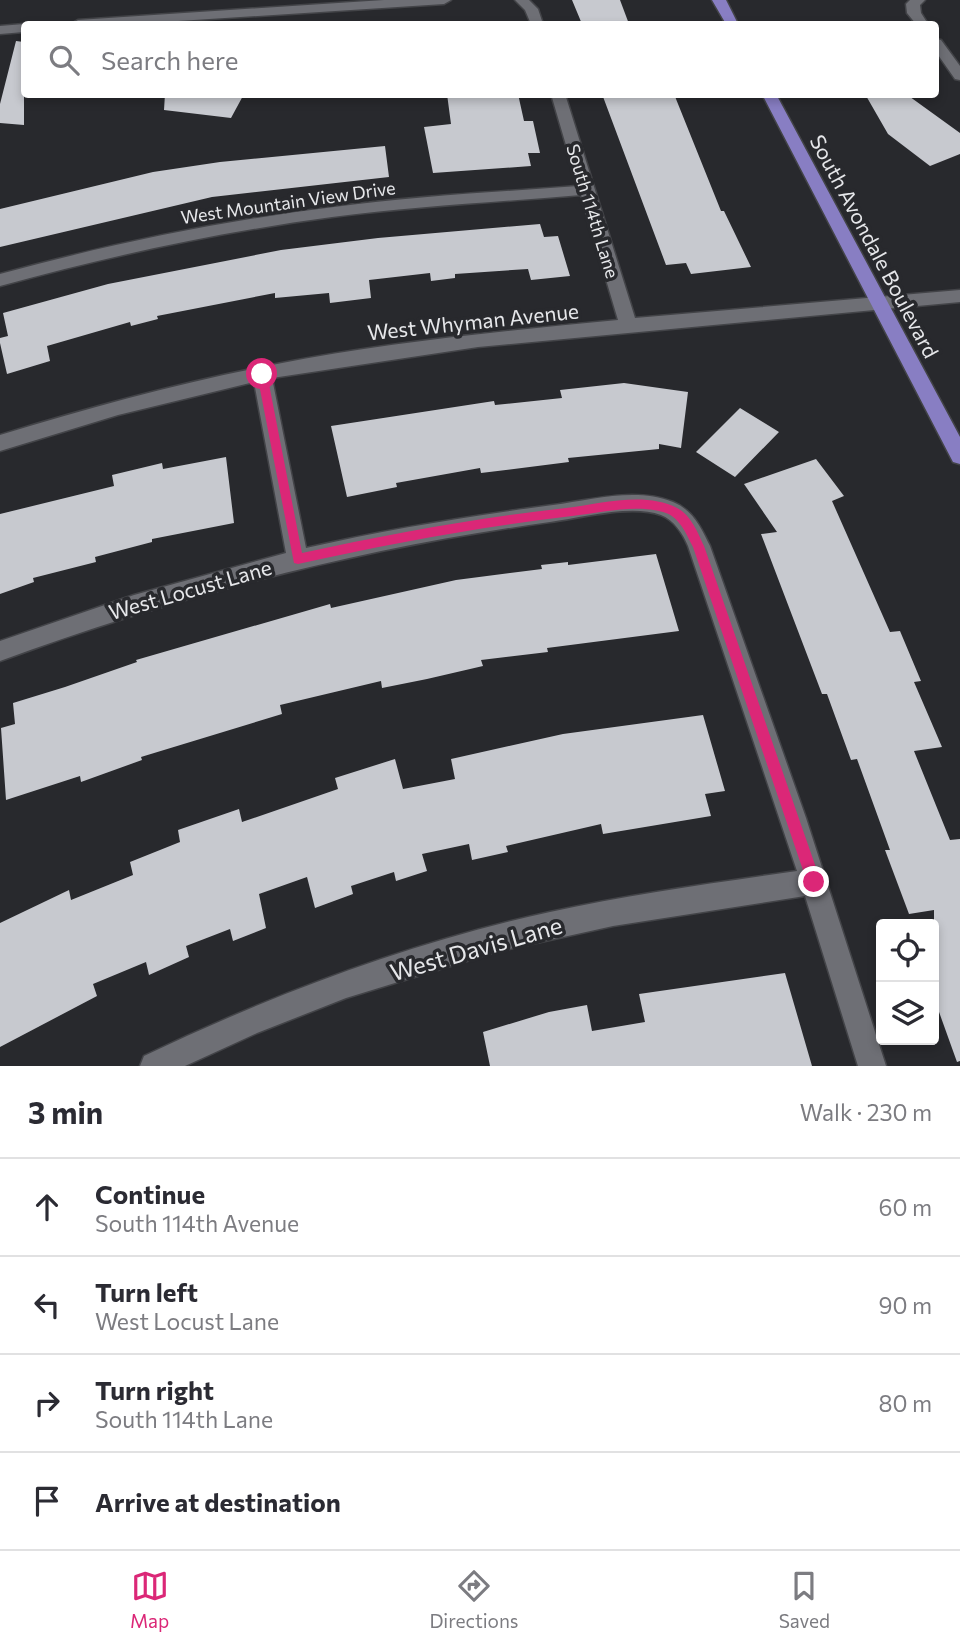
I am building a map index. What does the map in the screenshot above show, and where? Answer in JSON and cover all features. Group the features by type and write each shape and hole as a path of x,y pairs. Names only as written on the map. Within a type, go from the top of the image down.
{"main road":[{"path":"719,0 730,21"},
{"name":"South Avondale Boulevard","path":"771,98 960,456"}],"street":[{"path":"174,21 270,18 444,0"},
{"path":"522,0 531,9 536,21"},
{"path":"916,2 914,13 920,21"},
{"path":"0,30 21,28"},
{"path":"939,47 960,76"},
{"name":"South 114th Lane","path":"559,98 629,327"},
{"name":"West Mountain View Drive","path":"0,280 94,255 240,225 358,209 586,190"},
{"name":"West Whyman Avenue","path":"0,443 110,410 262,374 427,347 960,296"},
{"path":"262,374 298,559"},
{"name":"West Locust Lane","path":"0,651 178,591 298,559 495,521 630,505 661,507 675,512 685,522 699,546 814,882"},
{"path":"814,882 872,1066"},
{"name":"West Davis Lane","path":"154,1066 288,1006 488,941 637,908 814,882"}],"building":[{"path":"572,0 620,0 628,21 581,21"},
{"path":"16,41 21,42 24,125 0,123 0,104"},
{"path":"165,98 242,98 231,118 164,110"},
{"path":"448,98 519,98 524,121 533,121 540,153 528,153 531,166 433,173 424,127 451,124"},
{"path":"603,98 676,98 721,211 724,211 751,267 691,274 686,263 666,265"},
{"path":"867,98 912,98 960,133 960,154 930,166 888,134"},
{"path":"385,146 389,177 212,197 0,247 0,209 153,172 220,162"},
{"path":"540,224 544,237 558,236 570,276 531,280 528,269 455,274 455,278 431,281 430,273 369,280 371,298 330,303 329,293 275,298 275,293 157,316 158,319 131,326 130,322 47,346 50,361 7,374 0,343 0,338 8,336 3,313 108,284 281,250 378,238"},
{"path":"624,383 688,392 681,448 659,444 659,449 568,458 569,462 481,473 480,468 396,483 397,487 347,497 331,426 494,401 495,405 562,398 560,390"},
{"path":"740,408 779,432 735,477 696,452"},
{"path":"226,457 234,523 152,539 152,542 95,557 96,562 33,578 34,582 0,594 0,514 114,486 112,475 162,463 163,469"},
{"path":"816,459 844,496 832,501 890,632 900,631 921,681 914,682 942,747 914,751 950,840 960,839 960,1061 957,1062 939,1012 939,919 934,919 934,910 909,914 885,850 890,850 857,759 851,760 827,694 822,694 761,534 777,532 744,484"},
{"path":"656,554 679,631 547,648 548,652 481,660 483,666 427,679 382,688 381,681 280,705 282,714 141,757 142,760 81,782 80,776 6,800 1,728 15,724 13,703 137,662 136,660 330,604 331,608 456,580 542,569 541,565 568,562 568,565"},
{"path":"703,715 725,791 705,794 711,816 603,834 601,824 506,846 508,852 472,860 469,844 422,854 427,871 396,881 394,872 351,886 353,894 315,908 307,877 259,894 266,928 233,941 230,929 186,946 189,957 149,975 146,962 93,984 97,996 0,1047 0,923 69,890 71,900 133,875 130,862 180,842 178,830 239,809 242,822 338,789 335,778 395,759 403,789 455,779 451,759 563,734"},
{"path":"785,973 812,1066 490,1066 483,1032 549,1012 587,1005 592,1031 645,1022 639,994"}],"route":[{"path":"262,374 298,559 495,521 630,505 661,507 675,512 685,522 699,546 814,882"}]}
